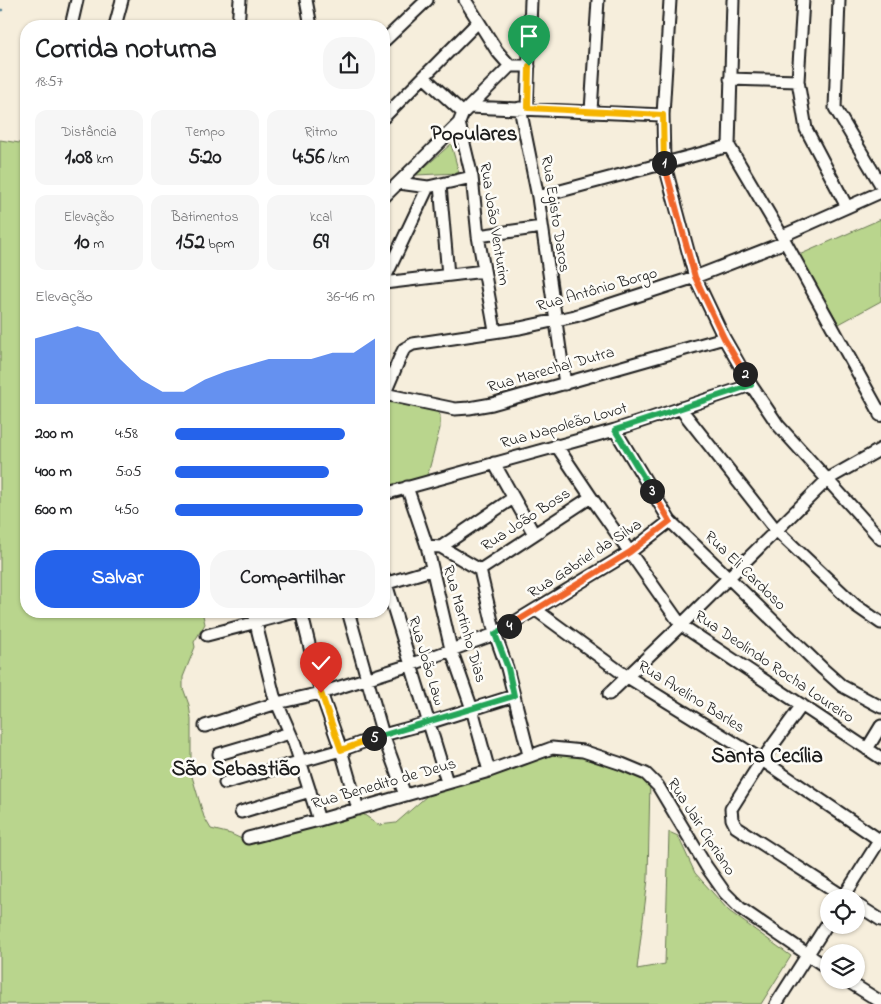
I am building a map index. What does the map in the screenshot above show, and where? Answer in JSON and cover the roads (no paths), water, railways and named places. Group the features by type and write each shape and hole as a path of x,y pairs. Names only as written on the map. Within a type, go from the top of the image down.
{"street":[{"path":"72,20 77,0"},
{"path":"117,20 122,0"},
{"path":"238,20 240,0"},
{"path":"306,0 310,20"},
{"path":"390,35 426,0"},
{"path":"465,0 497,51 510,66"},
{"name":"Rua Egisto Daros","path":"531,0 529,66 524,108 565,384"},
{"path":"591,111 598,0"},
{"path":"670,0 663,115 664,162 695,277 724,338 751,385 778,426 881,539"},
{"path":"733,0 729,146 881,413"},
{"path":"803,0 798,81 806,129 847,207"},
{"path":"839,0 835,108 881,185"},
{"path":"390,111 478,22"},
{"path":"390,190 510,66 529,66"},
{"path":"424,77 464,114 524,108 663,115"},
{"path":"730,79 798,81"},
{"name":"Rua João Venturim","path":"464,114 478,236 495,331"},
{"path":"538,197 729,146"},
{"path":"398,183 434,186 472,177"},
{"path":"434,186 448,274"},
{"path":"390,270 434,186"},
{"name":"Rua Antônio Borgo","path":"390,381 404,349 413,344 520,328 556,321 591,311 695,277 783,239 881,192"},
{"path":"478,236 542,227"},
{"path":"390,281 484,271"},
{"name":"Rua Marechal Dutra","path":"390,396 455,409 492,404 724,338"},
{"name":"Rua Napoleão Lovot","path":"390,492 615,430 751,385"},
{"path":"680,408 776,530 855,605 881,623"},
{"name":"Rua Eli Cardoso","path":"615,430 670,521 842,686 881,707"},
{"name":"Rua Deolindo Rocha Loureiro","path":"556,445 681,625 881,758"},
{"path":"609,694 828,479 881,449"},
{"path":"494,464 534,534"},
{"name":"Rua Martinho Dias","path":"407,487 427,546 431,570 451,649 472,709 489,770"},
{"name":"Rua João Boss","path":"480,570 591,497"},
{"path":"441,547 513,498"},
{"name":"Rua Gabriel da Silva","path":"205,726 368,679 495,634 630,552 670,521"},
{"path":"427,546 441,547 480,570 495,634 508,668 529,755"},
{"path":"390,580 431,570"},
{"name":"Rua João Law","path":"390,600 447,782"},
{"name":"Rua Avelino Barles","path":"536,610 626,676 762,760 881,840"},
{"path":"255,618 277,704 290,733 319,820"},
{"path":"207,635 274,618"},
{"path":"302,618 321,693 341,750 358,808"},
{"path":"350,618 383,735 405,795"},
{"path":"225,784 514,696"},
{"path":"802,705 762,760 731,809 732,819 736,827 832,889"},
{"path":"867,748 881,726"},
{"path":"219,754 290,733"},
{"name":"Rua Jair Cipriano","path":"529,755 552,748 583,750 646,774 658,786 706,866 725,893 740,908 820,963"},
{"name":"Rua Benedito de Deus","path":"248,838 405,795 489,770 529,755"},
{"path":"241,812 310,791"},
{"path":"849,889 881,840"},
{"path":"865,910 881,920"},
{"path":"776,1004 821,934"},
{"path":"860,989 881,1002"}],"district":[{"name":"Populares","path":"474,135"},
{"name":"Santa Cecília","path":"767,757"},
{"name":"São Sebastião","path":"236,770"}]}
